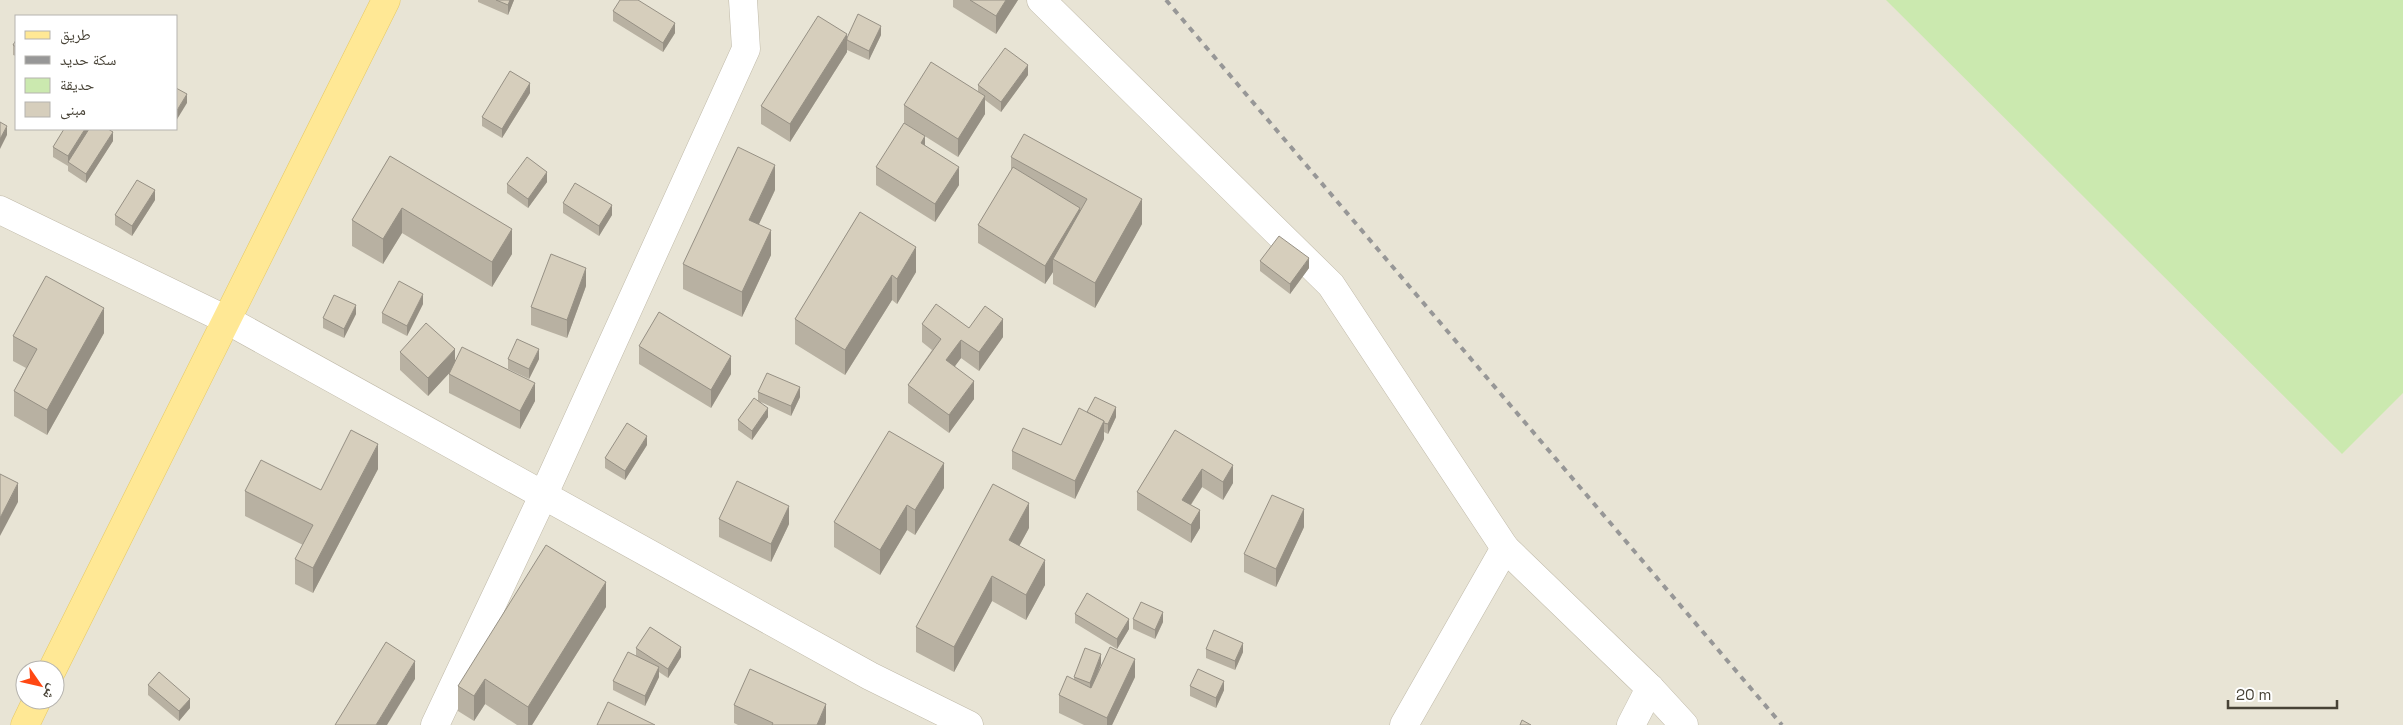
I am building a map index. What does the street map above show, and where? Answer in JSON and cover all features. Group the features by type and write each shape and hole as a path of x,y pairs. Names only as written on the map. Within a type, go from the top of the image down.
{"main road":[{"path":"57,660 386,0"},
{"path":"25,725 32,710"}],"street":[{"path":"435,725 543,496 746,49 743,0"},
{"path":"1041,0 1331,285 1505,548 1650,688 1684,725"},
{"path":"0,210 227,320 870,676 969,725"},
{"path":"1404,725 1505,548"},
{"path":"1631,725 1650,688"}],"shaded area":[{"path":"0,0 2403,0 2403,725 0,725"}],"green space":[{"path":"1886,0 2403,0 2403,393 2342,454"}],"building":[{"path":"496,0 510,0 508,5"},
{"path":"620,0 638,0 675,23 663,43 613,11"},
{"path":"970,0 1006,0 996,16"},
{"path":"858,14 881,26 869,51 847,40"},
{"path":"818,16 847,34 790,124 761,106"},
{"path":"1005,48 1028,65 1001,102 978,85"},
{"path":"931,62 985,96 958,139 904,105"},
{"path":"510,71 530,83 502,129 482,117"},
{"path":"178,89 187,94 178,109"},
{"path":"0,122 7,126 0,139"},
{"path":"904,123 925,136 921,143 959,167 935,204 876,167"},
{"path":"63,130 84,130 68,156 53,147"},
{"path":"88,130 110,130 113,132 86,174 68,162"},
{"path":"1024,134 1142,199 1095,283 1053,259 1087,199 1011,157"},
{"path":"738,147 775,165 749,220 771,230 742,292 683,264"},
{"path":"390,156 512,229 492,262 402,208 383,239 352,220"},
{"path":"527,157 547,172 528,199 507,184"},
{"path":"1013,167 1080,208 1045,266 978,225"},
{"path":"137,180 155,190 132,226 115,215"},
{"path":"575,183 612,205 599,226 563,203"},
{"path":"860,212 916,247 897,279 892,275 845,350 795,319"},
{"path":"1279,236 1309,258 1290,284 1260,261"},
{"path":"551,254 586,268 567,320 531,307"},
{"path":"46,276 104,308 47,410 14,391 37,349 13,336"},
{"path":"399,281 423,294 407,326 382,313"},
{"path":"334,295 356,305 344,329 323,318"},
{"path":"936,304 969,328 985,306 1003,319 979,352 961,340 946,360 974,381 949,415 908,385 941,339 922,324"},
{"path":"659,312 731,356 711,390 639,346"},
{"path":"426,323 455,349 428,378 400,352"},
{"path":"517,339 539,349 529,369 508,359"},
{"path":"462,347 535,383 520,411 449,374"},
{"path":"767,373 800,387 791,406 758,392"},
{"path":"1095,397 1116,407 1108,424 1087,412"},
{"path":"754,398 768,408 752,431 738,420"},
{"path":"1079,408 1104,421 1075,481 1012,451 1023,428 1061,445"},
{"path":"627,423 647,436 625,471 605,458"},
{"path":"351,430 378,444 313,568 295,559 313,525 245,491 261,460 321,490"},
{"path":"1175,430 1233,465 1223,482 1202,469 1182,500 1200,510 1191,525 1137,492"},
{"path":"889,431 944,463 915,510 907,505 880,550 834,522"},
{"path":"0,474 18,483 0,518"},
{"path":"737,481 789,506 771,544 719,519"},
{"path":"993,484 1029,503 1009,540 1045,560 1026,595 992,576 954,647 916,627"},
{"path":"1272,495 1304,509 1276,569 1244,554"},
{"path":"546,545 606,582 528,707 485,679 474,696 458,686"},
{"path":"1087,593 1129,619 1117,639 1075,614"},
{"path":"1141,602 1163,612 1155,630 1133,619"},
{"path":"650,627 681,647 668,669 636,648"},
{"path":"1214,630 1243,643 1235,661 1206,649"},
{"path":"386,642 415,661 376,725 335,725"},
{"path":"1110,647 1135,659 1107,718 1059,695 1067,676 1091,688"},
{"path":"1085,648 1101,654 1090,683 1074,677"},
{"path":"628,652 659,667 645,696 613,681"},
{"path":"750,669 826,704 817,725 772,725 773,723 734,705"},
{"path":"1198,669 1224,681 1216,698 1190,686"},
{"path":"159,672 190,699 179,711 148,685"},
{"path":"608,702 655,725 597,725"},
{"path":"1522,720 1531,725 1520,725"}],"railway":[{"path":"1166,0 1782,725"}]}
